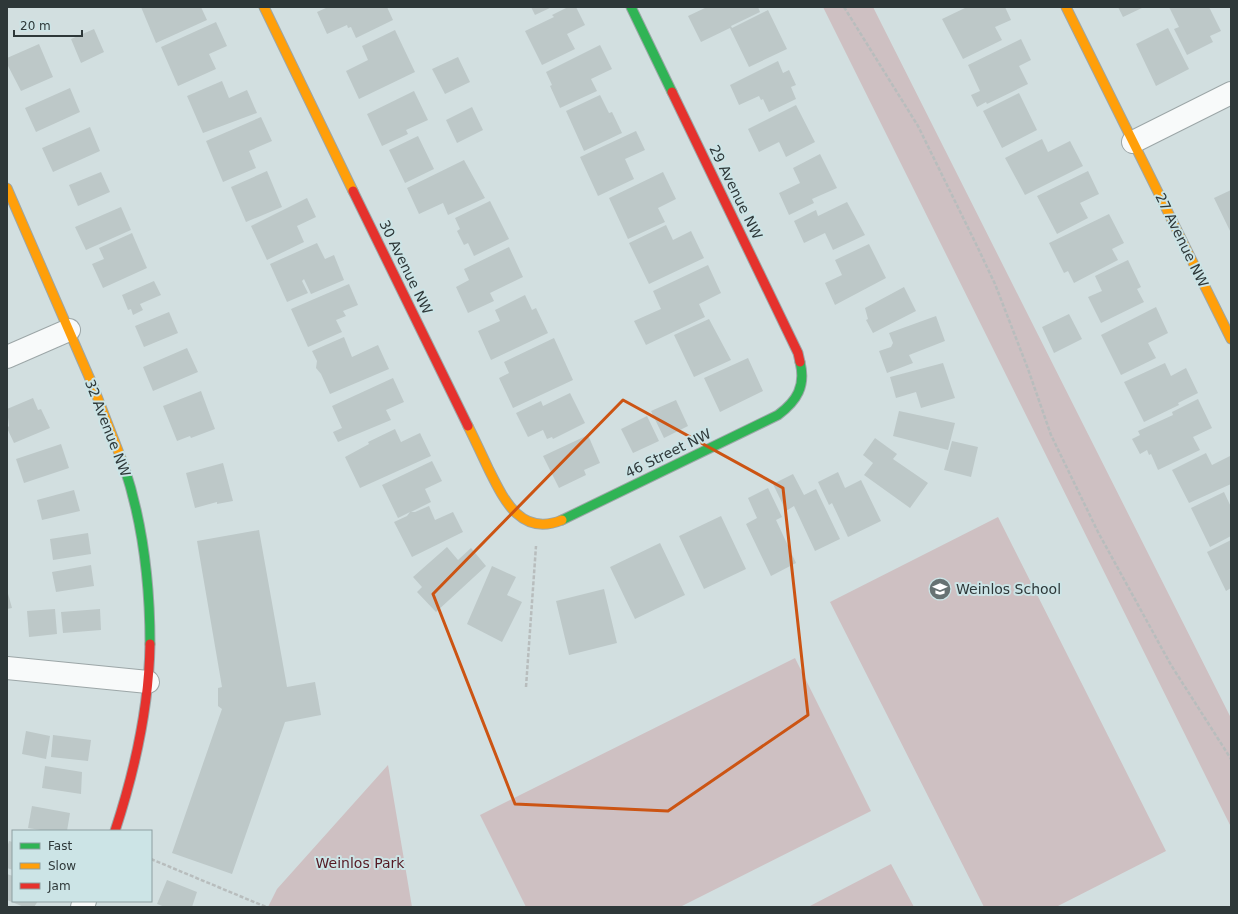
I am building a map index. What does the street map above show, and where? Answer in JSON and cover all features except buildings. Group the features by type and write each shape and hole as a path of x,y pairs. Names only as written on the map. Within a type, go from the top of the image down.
{"street":[{"name":"30 Avenue NW","path":"264,7 502,496 518,517 527,522 537,524"},
{"name":"29 Avenue NW","path":"631,7 798,353 803,380 802,391"},
{"name":"27 Avenue NW","path":"1066,7 1231,339"},
{"path":"1133,142 1231,93"},
{"name":"32 Avenue NW","path":"7,188 103,408 131,489 147,577 151,647 142,734 135,772 115,830"},
{"path":"7,357 69,330"},
{"name":"46 Street NW","path":"537,524 549,524 560,520 766,421 795,402 802,391"},
{"path":"7,668 148,682"}],"path":[{"path":"844,7 918,126 977,246 995,284 1028,369 1051,435 1098,532 1171,665 1231,759"},
{"path":"526,687 537,524"},
{"path":"152,859 266,907"}],"highlighted area":[{"path":"623,400 783,488 808,715 668,811 515,804 433,594"}],"green space":[{"path":"823,7 873,7 1231,718 1231,827"},
{"path":"998,517 1166,851 1056,907 984,907 830,602"},
{"path":"795,658 871,811 680,907 526,907 480,815"},
{"name":"Weinlos Park","path":"388,765 412,907 268,907 277,889"},
{"path":"891,864 914,907 808,907"}],"traffic: fast":[{"path":"631,7 672,92"},
{"path":"562,520 778,415 785,410 795,398 801,386 802,371 800,362"},
{"path":"124,466 131,488 141,532 149,599 150,644"}],"traffic: slow":[{"path":"264,7 353,191"},
{"path":"1066,7 1231,339"},
{"path":"7,188 93,386 124,466"},
{"path":"468,426 501,493 516,513 525,520 535,524 548,524 562,520"}],"traffic: jam":[{"path":"672,92 798,353 800,362"},
{"path":"353,191 468,426"},
{"path":"115,830 129,785 140,739 147,692 150,644"}],"place":[{"name":"Weinlos School","path":"940,589"}]}
